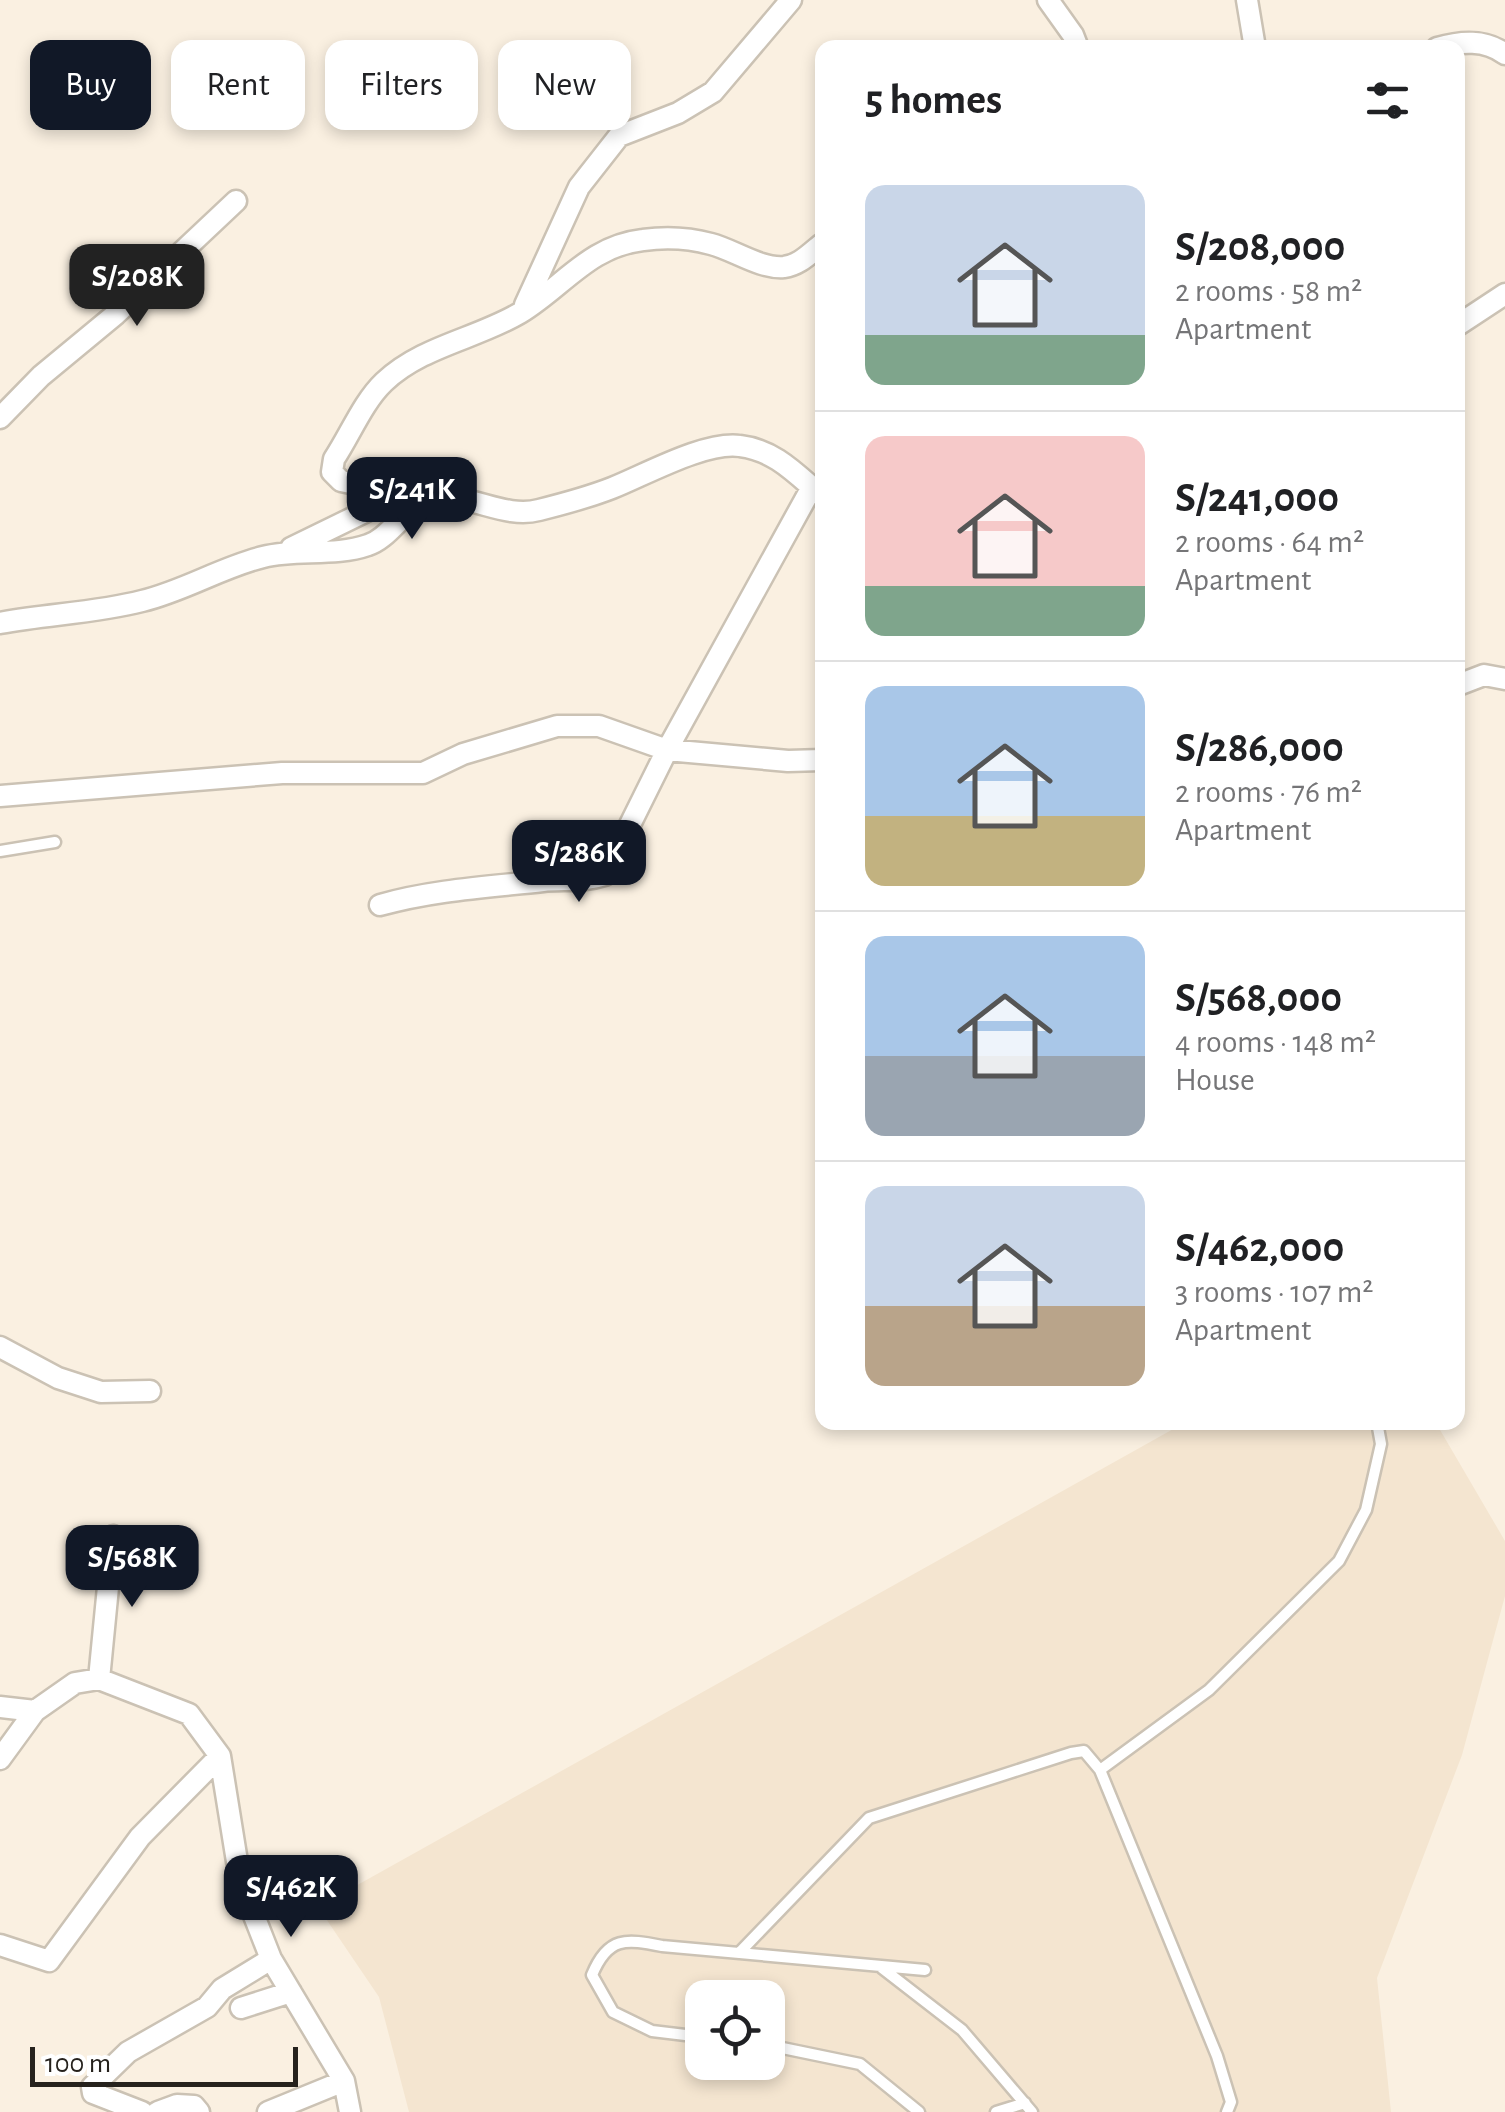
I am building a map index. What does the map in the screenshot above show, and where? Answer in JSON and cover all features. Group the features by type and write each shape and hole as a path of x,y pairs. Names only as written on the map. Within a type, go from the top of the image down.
{"street":[{"path":"522,312 580,187 619,136 678,113 713,92 791,0"},
{"path":"1048,0 1076,40"},
{"path":"1248,0 1254,40"},
{"path":"1465,42 1492,44 1505,54"},
{"path":"0,418 40,376 116,314 236,201"},
{"path":"0,622 143,601 303,544 374,508 378,498 375,488 341,481 332,472 334,459 382,384 406,364 440,346 480,333 522,312 583,262 612,246 672,238 711,244 781,268 798,263 815,250"},
{"path":"1465,320 1505,294"},
{"path":"265,556 347,551 379,542 399,518 429,500 455,498 507,512 533,512 610,489 675,459 736,445 763,451 786,464 815,490"},
{"path":"380,905 444,891 590,880 604,875 666,750 815,495"},
{"path":"1465,682 1484,675 1505,680"},
{"path":"0,796 282,772 424,773 463,754 558,726 599,726 666,750 788,762 815,760"},
{"path":"0,1347 58,1378 102,1392 150,1391"},
{"path":"99,1678 113,1536"},
{"path":"0,1759 35,1711 75,1683 99,1678 189,1714 220,1756 240,1880 271,1959 344,2081 350,2112"},
{"path":"0,1707 35,1711"},
{"path":"0,1945 49,1961 140,1837 220,1756"},
{"path":"142,2112 93,2093 92,2087 128,2052 207,2007 222,1989 271,1959"},
{"path":"242,2008 291,1992"},
{"path":"268,2112 344,2081"},
{"path":"158,2112 177,2105 194,2106 199,2112"}],"lane":[{"path":"0,851 56,842"},
{"path":"1100,1770 1209,1690 1339,1561 1366,1510 1380,1444 1378,1430"},
{"path":"739,1953 869,1818 1084,1751 1100,1770 1217,2056 1231,2102 1227,2112"},
{"path":"685,2035 652,2031 613,2012 592,1975 600,1954 628,1939 662,1946 925,1970"},
{"path":"880,1966 962,2030 1028,2107"},
{"path":"785,2049 860,2064 919,2112"},
{"path":"996,2112 1028,2107"}],"shaded area":[{"path":"1171,1430 1440,1430 1505,1541 1505,1596 1462,1755 1377,1978 1391,2112 409,2112 379,1997 318,1907"}]}
